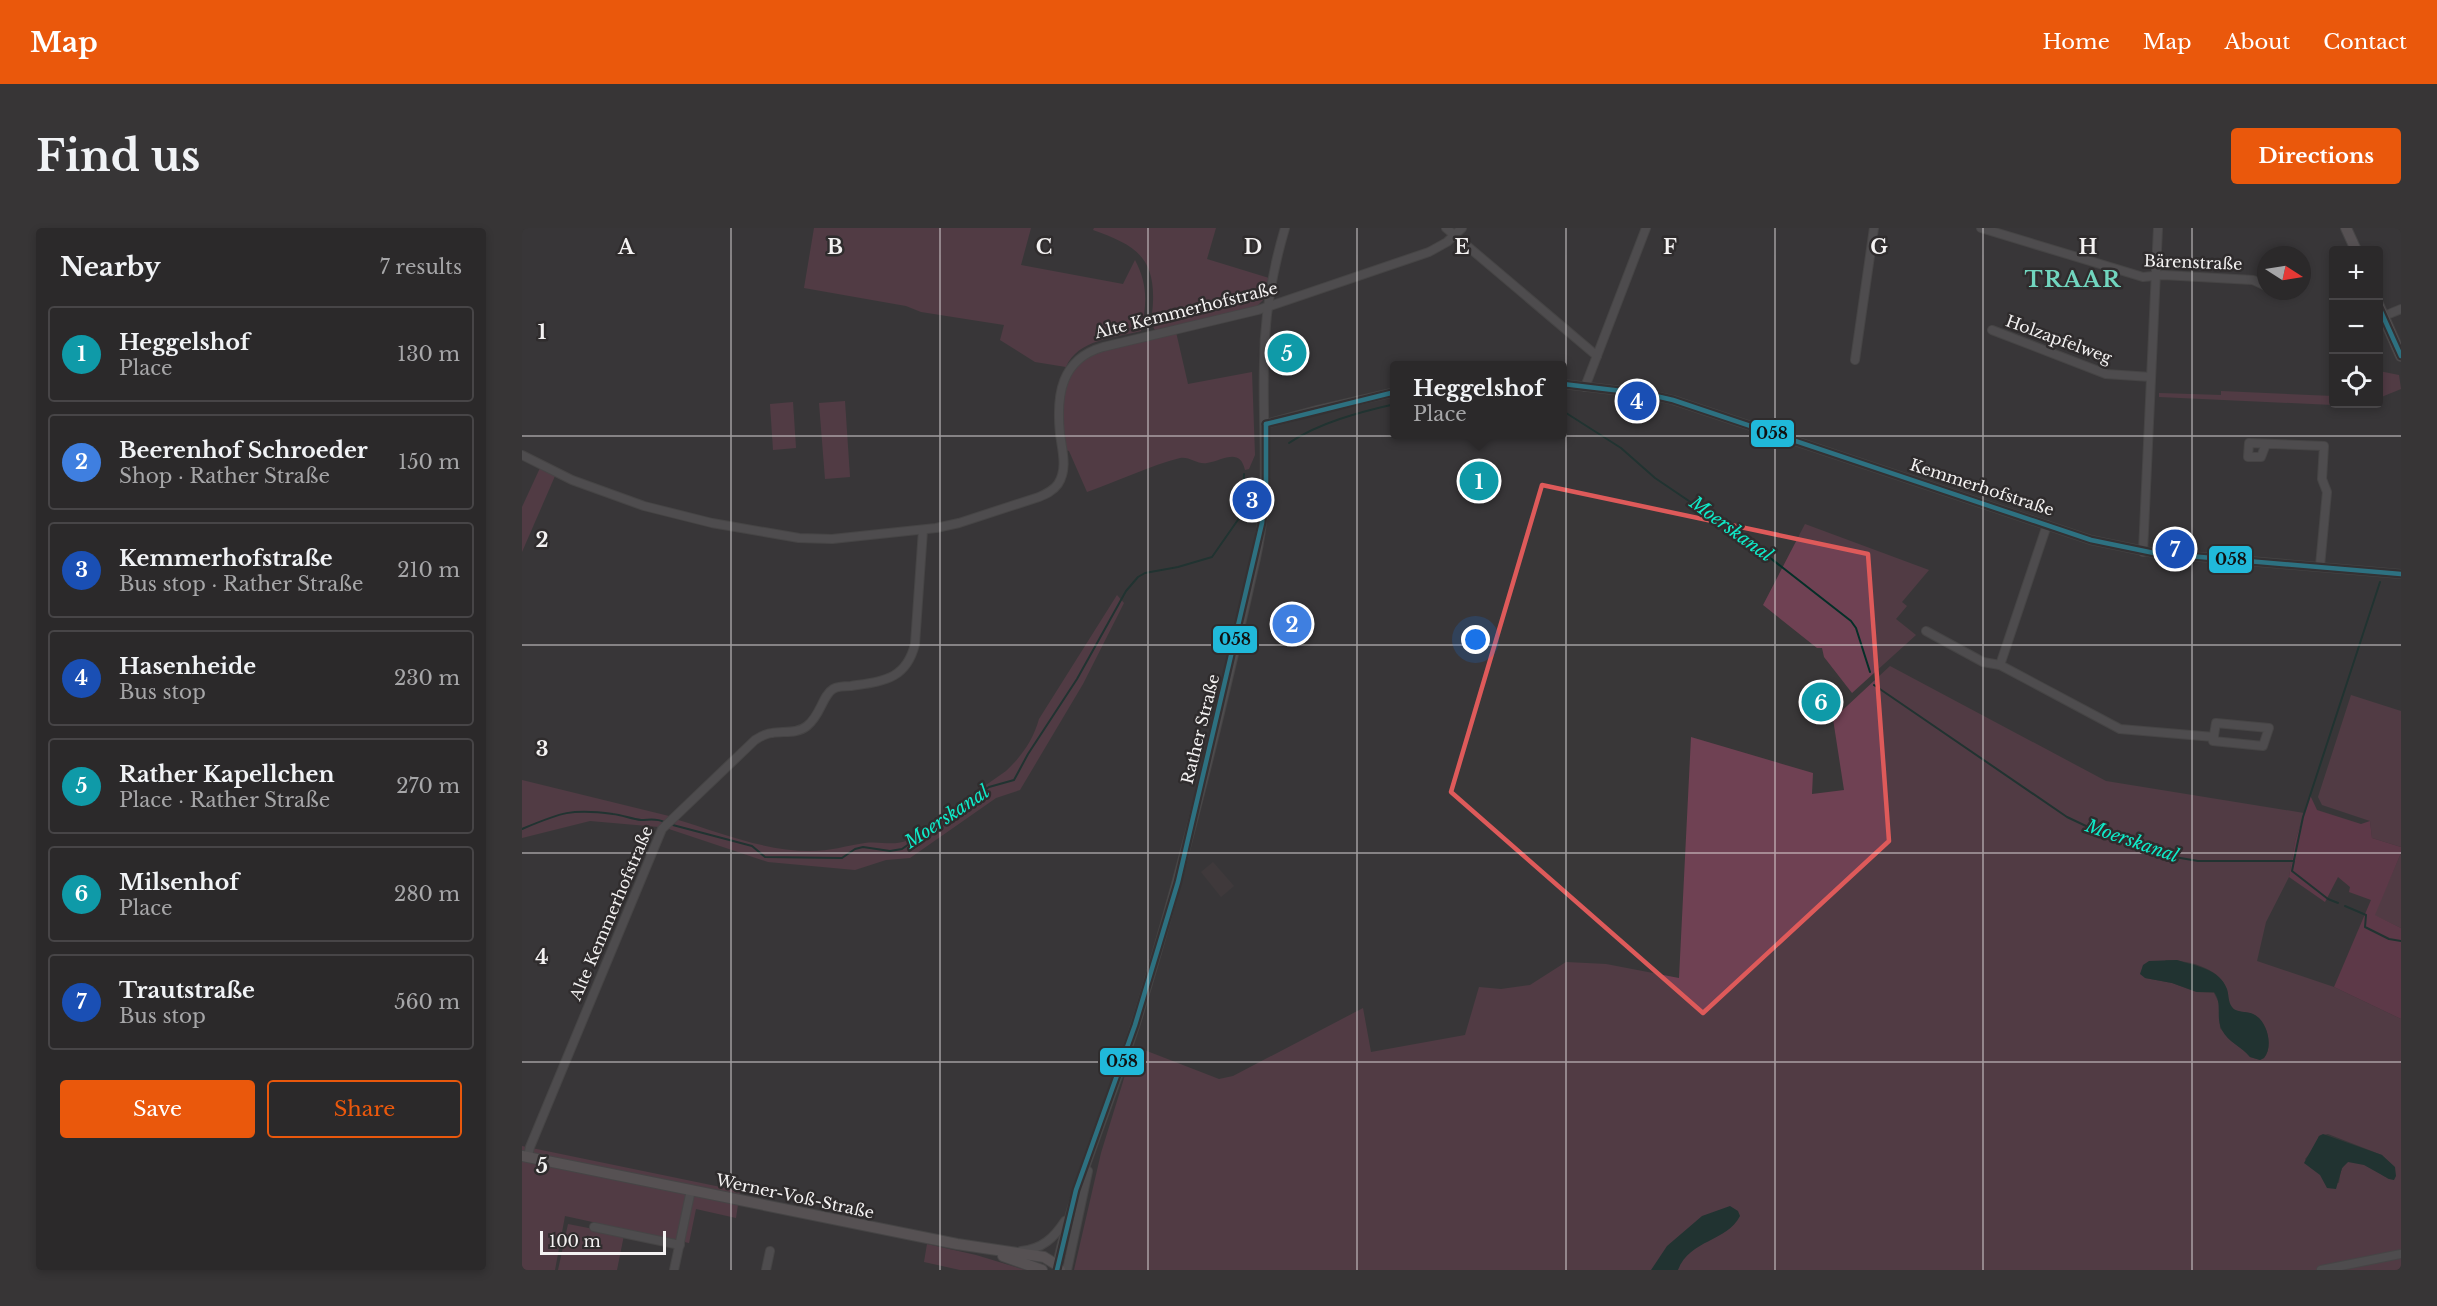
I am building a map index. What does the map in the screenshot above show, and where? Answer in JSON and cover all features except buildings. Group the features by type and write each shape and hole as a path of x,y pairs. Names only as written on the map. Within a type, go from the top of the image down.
{"main road":[{"path":"2346,228 2354,246"},
{"path":"2384,316 2401,356"},
{"name":"Werner-Voß-Straße","path":"525,1156 992,1251 1044,1257 1061,1268"},
{"path":"992,1251 1042,1270"}],"street":[{"name":"Rather Straße","path":"1061,1268 1070,1213 1135,1025 1178,882 1262,522 1266,474 1264,363 1268,306 1285,228"},
{"path":"1446,228 1597,356"},
{"name":"Alte Kemmerhofstraße","path":"522,455 606,494 669,513 729,527 792,537 821,539 923,530 959,523 1039,497 1054,489 1063,467 1059,417 1061,388 1072,364 1084,353 1103,346 1268,306 1429,252 1462,228"},
{"path":"1585,387 1646,228"},
{"path":"1855,360 1874,228"},
{"name":"Bärenstraße","path":"1982,228 2142,277 2257,282"},
{"path":"2018,228 2018,239"},
{"path":"2143,552 2158,228"},
{"path":"2384,316 2401,309"},
{"name":"Holzapfelweg","path":"1992,330 2106,374 2151,376"},
{"name":"Kemmerhofstraße","path":"1567,385 1647,394 1673,400 2091,540 2143,552 2401,574"},
{"path":"1266,424 1390,393"},
{"path":"2266,444 2324,446 2322,479 2327,492 2320,566"},
{"path":"2000,665 2047,525"},
{"name":"Alte Kemmerhofstraße","path":"525,1156 633,897 667,823 755,740 769,733 794,732 805,728 814,720 823,707 826,695 834,688 878,682 900,673 910,659 915,644 923,530"},
{"path":"1926,631 1983,662 2000,665 2120,729 2214,737"},
{"path":"2216,723 2269,728 2264,746 2213,741 2214,737 2216,723"},
{"name":"Rather Straße","path":"1061,1268 1090,1154"},
{"path":"674,1270 691,1190"},
{"name":"Rather Straße","path":"992,1251 1023,1251 1038,1248 1054,1235 1070,1213"},
{"path":"594,1227 680,1245"},
{"path":"766,1270 770,1251"},
{"path":"2321,1270 2401,1254"}],"highlighted area":[{"path":"1542,485 1868,554 1889,841 1703,1013 1451,792"}],"shaded area":[{"path":"814,228 1031,228 1021,265 1123,284 1135,260 1145,294 1141,331 1088,345 1072,358 1066,367 1035,362 1000,340 1004,325 921,312 906,306 804,288"},
{"path":"1094,228 1216,228 1207,259 1269,278 1265,298 1256,307 1155,330 1152,320 1153,286 1145,262 1130,247 1093,230"},
{"path":"1176,332 1188,384 1252,372 1255,455 1249,469 1245,470 1243,463 1235,457 1204,463 1180,458 1087,492 1069,451 1066,450 1062,425 1063,398 1070,373 1086,356"},
{"path":"2383,372 2399,375 2401,389 2383,396"},
{"path":"2221,391 2329,396 2329,405 2159,397 2159,393 2221,395"},
{"path":"845,401 850,477 825,479 819,403"},
{"path":"793,402 796,448 773,450 770,404"},
{"path":"540,468 555,476 522,552 522,507"},
{"path":"1805,524 1929,570 1902,602 1907,606 1896,619 1916,635 1852,693 1824,657 1822,648 1817,648 1763,605"},
{"path":"1117,595 1124,603 1083,684 1020,790 996,798 910,858 886,860 855,870 768,862 666,828 675,819 741,840 793,850 818,851 865,843 906,841 1006,771 1017,760 1030,741 1039,719"},
{"path":"1890,666 2106,781 2304,813 2295,841 2289,877 2266,922 2257,961 2334,987 2401,1019 2401,1270 1074,1270 1101,1153 1134,1046 1219,1079 1233,1076 1363,1008 1371,1052 1465,1035 1479,987 1501,989 1530,985 1566,962 1606,964 1679,978 1691,737 1813,773 1812,794 1844,790 1833,719","holes":["2166,960 2192,963 2216,975 2226,988 2232,1008 2253,1014 2265,1027 2269,1040 2264,1058 2260,1060 2250,1057 2220,1028 2219,1003 2214,993 2196,992 2172,983 2145,978","2328,1134 2382,1155 2389,1179 2354,1161 2343,1166 2339,1183 2310,1167 2305,1159 2315,1147 2319,1136"]},
{"path":"2351,695 2401,711 2401,847 2372,838 2370,821 2322,805 2318,797"},
{"path":"522,780 669,816 659,827 590,821 522,838"},
{"path":"2310,795 2317,810 2361,824 2370,821 2372,838 2401,847 2401,853 2375,915 2401,928 2401,1019 2334,987 2371,900 2349,892 2350,887 2338,877 2325,902 2289,877 2295,841"},
{"path":"2401,853 2401,928 2374,915"},
{"path":"1213,862 1234,886 1221,897 1201,872"},
{"path":"2177,960 2206,969 2219,977 2224,982 2234,1009 2258,1017 2265,1027 2269,1040 2264,1058 2260,1060 2250,1057 2225,1034 2220,1025 2218,1001 2214,992 2197,992 2172,983 2145,978 2140,974 2143,965 2149,961"},
{"path":"2323,1134 2382,1155 2395,1167 2394,1180 2364,1165 2348,1162 2342,1168 2336,1189 2327,1188 2320,1175 2304,1163 2319,1136"},
{"path":"522,1146 740,1191 736,1218 696,1209 689,1243 565,1216 555,1270 522,1270"},
{"path":"1730,1206 1738,1211 1740,1216 1727,1231 1691,1252 1678,1270 1651,1270 1667,1246 1702,1216"},
{"path":"568,1224 624,1235 617,1270 558,1270"},
{"path":"927,1244 976,1255 1025,1270 960,1270 924,1262"}],"waterway":[{"name":"Moerskanal","path":"1289,443 1326,424 1390,405"},
{"name":"Moerskanal","path":"1567,414 1621,448 1655,478 1751,543 1851,621 1856,628 1870,672"},
{"name":"Moerskanal","path":"669,824 752,846 765,857 842,858 855,849 863,847 890,851 902,849 989,787 1014,780 1028,754 1077,679 1126,591 1138,577 1145,573 1178,567 1212,557 1242,514 1244,474"},
{"path":"2294,860 2303,817 2380,582"},
{"name":"Moerskanal","path":"1874,685 2067,817 2105,835 2163,855 2198,861 2294,861 2292,871 2328,899 2338,903"},
{"name":"Moerskanal","path":"522,829 546,819 576,812 599,812 664,822"},
{"name":"Moerskanal","path":"2345,906 2366,915 2365,927 2389,939 2401,941"}],"transit line":[{"name":"058","path":"2383,316 2401,356"},
{"name":"058","path":"1567,384 1647,394 1673,400 2091,540 2154,553 2401,574"},
{"name":"058","path":"1266,424 1390,393"},
{"name":"058","path":"1057,1270 1076,1190 1135,1025 1178,882 1262,523 1266,484 1266,424"}],"place":[{"name":"Rather Kapellchen","path":"1287,353"},
{"name":"Hasenheide","path":"1637,401"},
{"name":"Heggelshof","path":"1479,481"},
{"name":"Kemmerhofstraße","path":"1252,500"},
{"name":"Trautstraße","path":"2175,549"},
{"name":"Beerenhof Schroeder","path":"1292,624"},
{"name":"Milsenhof","path":"1821,702"}],"district":[{"name":"TRAAR","path":"2073,279"}]}
